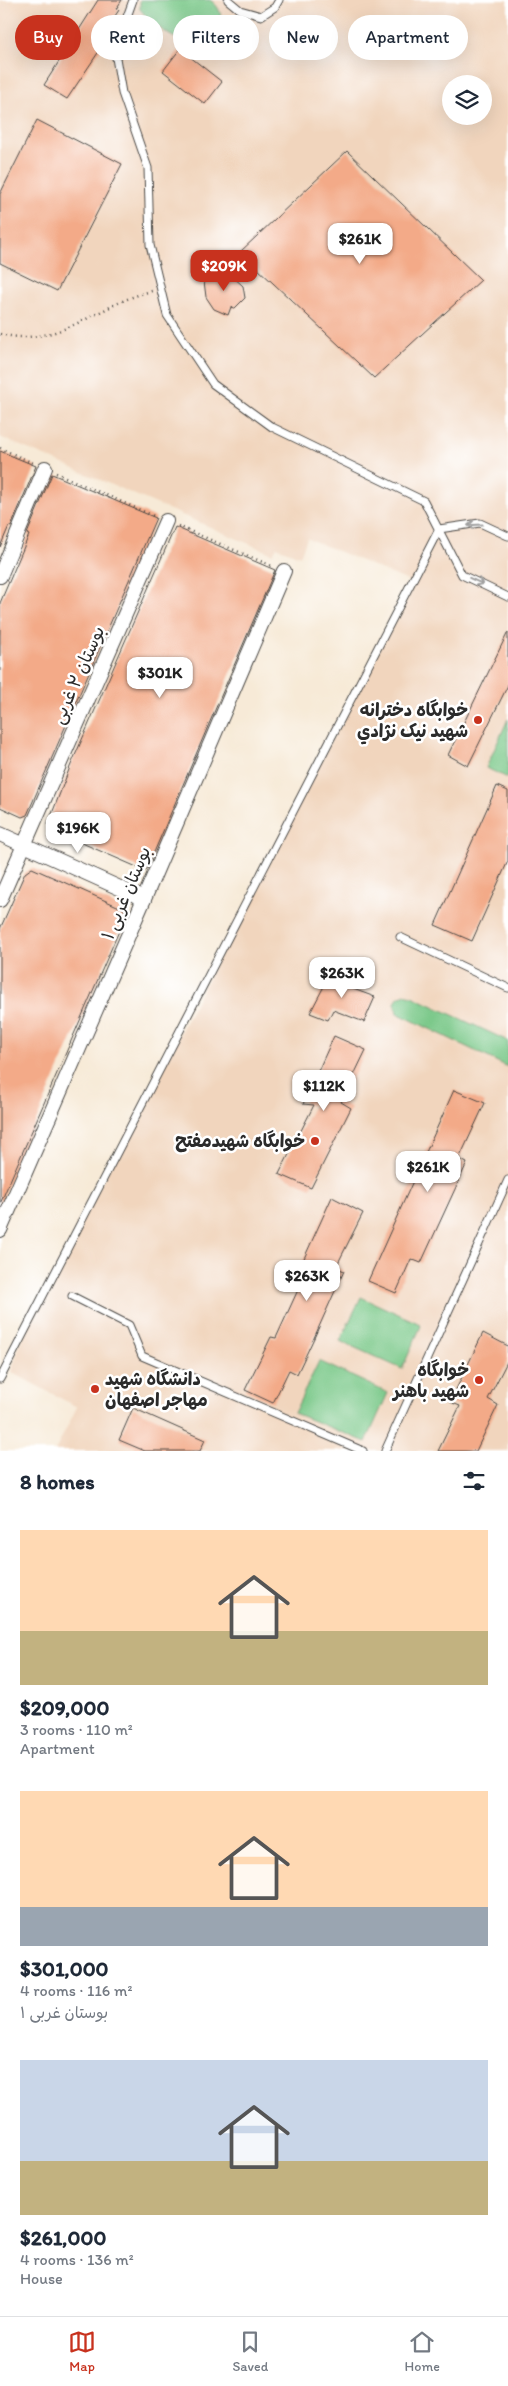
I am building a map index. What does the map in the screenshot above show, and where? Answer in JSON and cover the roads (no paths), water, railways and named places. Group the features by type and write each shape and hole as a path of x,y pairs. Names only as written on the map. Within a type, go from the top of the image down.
{"street":[{"path":"0,576 45,468"},
{"name":"بوستان ۲ غربی","path":"0,900 166,521"},
{"name":"بوستان غربی ۱","path":"0,1230 284,571"},
{"path":"0,834 144,899"}],"lane":[{"path":"133,0 119,39 116,58 122,93 148,168 150,245 167,315 213,384 272,427 424,501 462,575 508,597"},
{"path":"228,0 240,10 261,16 275,7 279,0"},
{"path":"439,529 480,523 508,536"},
{"path":"0,1379 439,529"},
{"path":"400,937 508,988"},
{"path":"385,1451 508,1180"},
{"path":"72,1296 129,1324 142,1356 363,1451"}],"place":[{"name":"خوابگاه دخترانه شهيد نيک نژادي","path":"478,720"},
{"name":"خوابگاه شهیدمفتح","path":"315,1141"},
{"name":"خوابگاه شهید باهنر","path":"479,1380"},
{"name":"دانشگاه شهید مهاجر اصفهان","path":"95,1389"}]}
